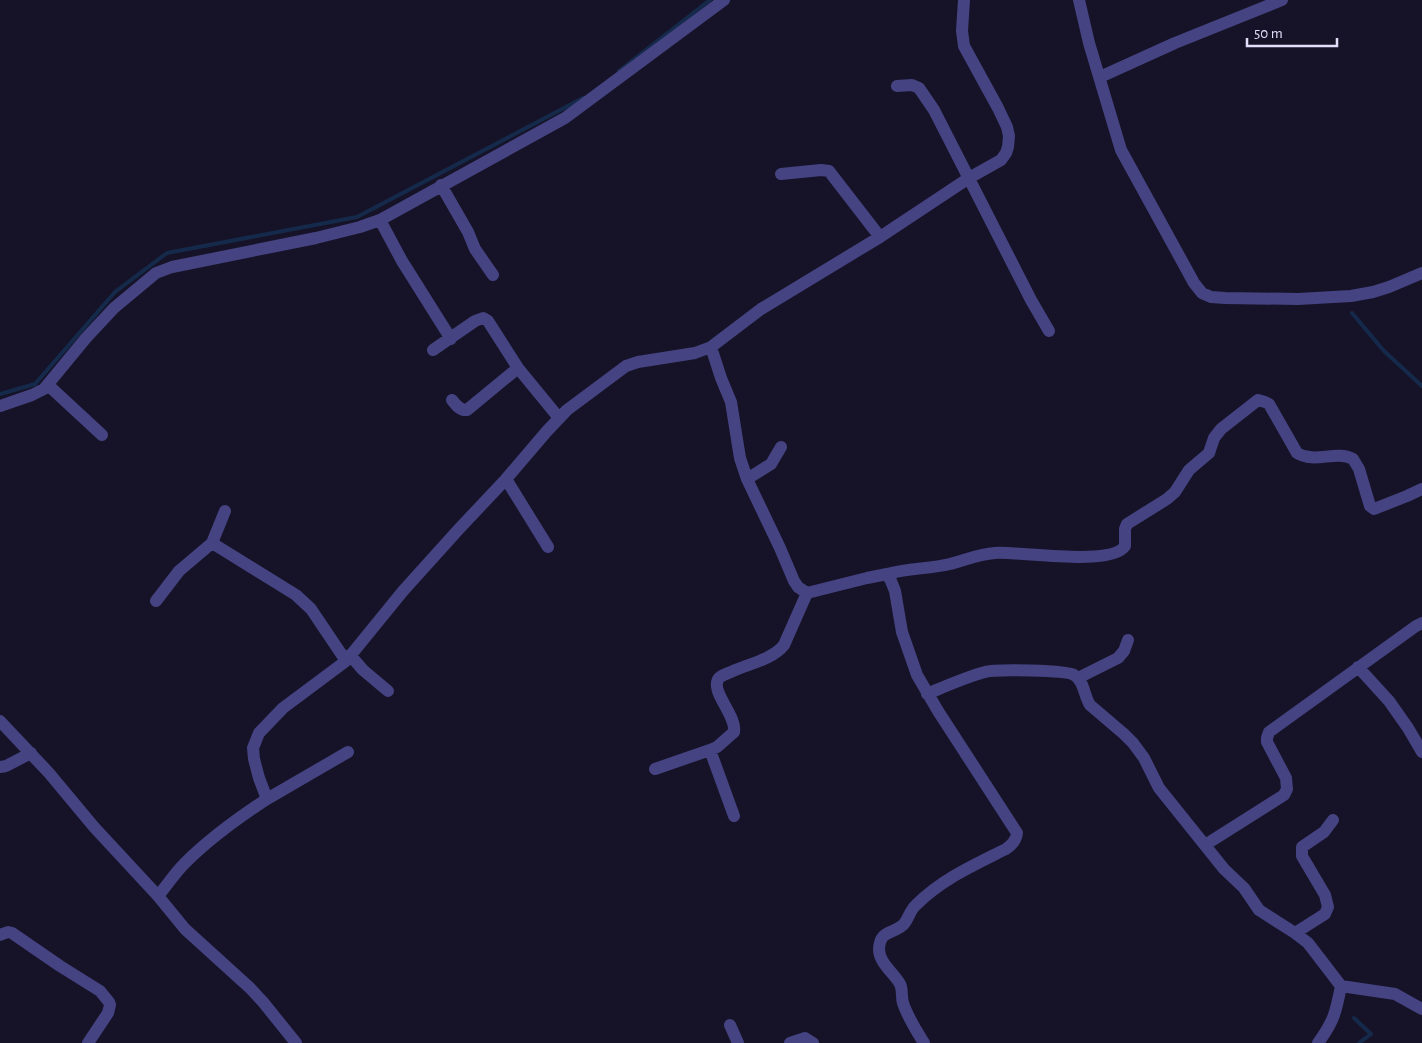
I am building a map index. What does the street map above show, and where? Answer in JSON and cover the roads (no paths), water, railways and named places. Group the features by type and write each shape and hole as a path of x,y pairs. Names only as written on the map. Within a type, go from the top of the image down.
{"street":[{"path":"0,406 39,393 114,308 156,273 172,267 316,238 380,220 565,118 724,0"},
{"path":"267,799 254,759 253,748 259,733 283,708 348,658 403,591 559,418 587,394 626,366 638,362 695,353 711,347 768,304 880,237 969,178 1001,160 1008,147 1009,136 1007,127 964,46 962,31 964,0"},
{"path":"1079,0 1089,42 1122,150 1194,283 1202,293 1211,297 1225,298 1298,299 1351,296 1389,288 1422,273"},
{"path":"1100,77 1175,43 1282,0"},
{"path":"898,86 912,85 919,88 934,110 1031,300 1049,331"},
{"path":"781,174 829,171 880,237"},
{"path":"441,185 468,232 475,249 493,275"},
{"path":"380,220 402,261 451,338"},
{"path":"433,350 475,321 483,318 488,321 518,368 559,418"},
{"path":"711,347 731,402 740,458 747,480 794,581 798,587 807,592 897,571 950,564 975,556 995,553 1075,557 1103,556 1117,552 1125,546 1125,529 1127,524 1175,492 1189,470 1209,453 1216,434 1258,400 1268,404 1297,454 1313,458 1343,456 1353,459 1359,469 1370,506 1374,509 1422,489"},
{"path":"452,400 460,409 467,410 518,368"},
{"path":"48,385 102,435"},
{"path":"747,480 771,464 781,447"},
{"path":"506,479 548,547"},
{"path":"156,601 179,571 212,543 225,511"},
{"path":"212,543 296,595 311,610 348,658 388,691"},
{"path":"887,574 895,591 902,632 917,675 927,694 1017,833 1013,844 955,874 916,904 902,925 883,935 881,939 880,955 901,985 902,1000 907,1013 913,1027 924,1043"},
{"path":"655,769 710,750 734,732 734,722 718,691 717,683 719,679 726,674 768,658 780,650 807,592"},
{"path":"1205,845 1284,795 1287,789 1286,778 1266,738 1268,732 1422,623"},
{"path":"1078,678 1118,658 1124,651 1128,640"},
{"path":"1358,667 1389,701 1422,752"},
{"path":"927,694 988,671 1062,672 1074,674 1081,682 1090,706 1124,734 1133,744 1144,758 1159,788 1224,869 1244,888 1259,910 1308,943 1341,986 1395,994 1422,1009"},
{"path":"0,721 49,773 94,827 192,935 263,1002 296,1043"},
{"path":"710,750 734,816"},
{"path":"158,896 184,864 220,832 267,799 348,752"},
{"path":"0,767 30,754"},
{"path":"1295,933 1325,914 1328,907 1325,895 1302,856 1302,848 1324,832 1333,820"},
{"path":"0,935 8,932 12,933 100,991 109,1002 108,1013 88,1043"},
{"path":"1318,1043 1334,1018 1341,986"},
{"path":"730,1025 738,1043"},
{"path":"790,1043 805,1038 813,1043"}],"waterway":[{"path":"619,71 710,0"},
{"path":"0,394 35,384 115,292 167,253 357,217 583,98"},
{"path":"1352,313 1384,351 1422,386"},
{"path":"1354,1018 1371,1034 1359,1043"}]}
